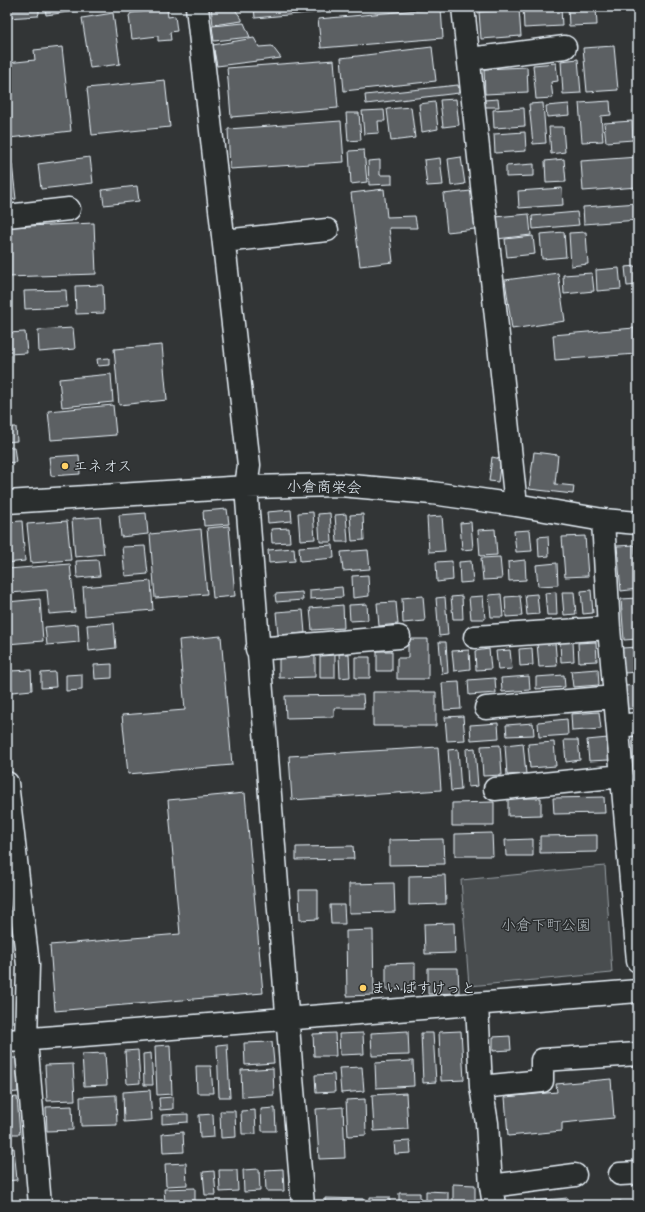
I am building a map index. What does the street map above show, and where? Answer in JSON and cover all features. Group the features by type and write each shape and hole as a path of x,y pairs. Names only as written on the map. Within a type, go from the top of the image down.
{"street":[{"path":"197,7 249,465 246,487 286,1018 303,1205"},
{"path":"463,7 516,505"},
{"path":"469,59 565,47"},
{"path":"7,216 69,209"},
{"path":"224,241 327,230"},
{"name":"小倉商栄会","path":"7,502 246,487 340,485 432,493 516,505 603,520 638,523"},
{"path":"603,520 609,628 615,697 628,725 622,776 638,961"},
{"path":"475,637 609,628"},
{"path":"258,649 399,638"},
{"path":"486,708 615,697"},
{"path":"495,789 622,776"},
{"path":"7,783 14,906 28,965 17,1041 40,1205"},
{"path":"17,1041 286,1018 638,991"},
{"path":"477,1004 481,1087 487,1123 492,1196 575,1175"},
{"path":"481,1087 542,1081 542,1060 638,1054"}],"green space":[{"name":"小倉下町公園","path":"605,866 612,973 469,986 461,880"}],"building":[{"path":"7,7 39,7 39,13 38,16 7,18"},
{"path":"45,7 76,7 76,11 46,15"},
{"path":"211,7 233,7 242,21 213,25"},
{"path":"254,7 320,7 320,12 255,18"},
{"path":"523,7 561,7 562,26 524,28"},
{"path":"568,7 596,7 597,25 569,26"},
{"path":"441,8 443,38 321,48 318,19"},
{"path":"167,9 168,17 175,16 177,31 170,32 171,40 158,41 158,36 132,39 129,16 131,13"},
{"path":"519,9 521,36 481,39 479,12"},
{"path":"113,13 120,64 90,68 82,18"},
{"path":"244,23 250,37 214,41 212,26"},
{"path":"254,38 259,47 272,46 281,58 217,66 213,45"},
{"path":"614,46 618,90 587,92 583,48"},
{"path":"62,47 71,131 9,138 11,146 7,147 7,63 35,60 34,50"},
{"path":"432,47 436,81 344,91 341,58"},
{"path":"578,59 581,93 563,94 561,61"},
{"path":"334,60 338,108 231,117 227,68"},
{"path":"556,63 558,81 551,82 553,98 536,99 533,65"},
{"path":"527,67 528,92 485,94 484,69"},
{"path":"165,80 170,127 92,135 87,88"},
{"path":"458,85 459,93 366,104 365,95"},
{"path":"456,99 459,125 443,127 440,100"},
{"path":"498,99 499,107 484,107 484,100"},
{"path":"610,101 611,115 601,116 603,141 582,142 579,103"},
{"path":"435,102 438,129 422,132 419,104"},
{"path":"543,103 546,143 533,144 529,104"},
{"path":"569,104 570,115 547,117 546,106"},
{"path":"411,107 415,138 391,141 387,109"},
{"path":"524,108 525,126 494,128 493,110"},
{"path":"384,110 385,121 378,121 379,133 364,134 362,111"},
{"path":"346,113 359,113 361,140 348,141"},
{"path":"341,121 344,162 230,169 228,129"},
{"path":"632,121 633,140 606,142 604,123"},
{"path":"549,127 563,127 565,152 551,154"},
{"path":"525,132 526,151 495,153 494,134"},
{"path":"364,150 367,182 351,184 349,151"},
{"path":"90,157 93,183 41,189 38,164"},
{"path":"461,157 465,184 451,186 448,159"},
{"path":"638,157 638,187 583,191 581,161"},
{"path":"440,158 443,185 427,186 424,160"},
{"path":"564,159 566,182 546,183 545,161"},
{"path":"380,160 380,175 392,175 392,184 369,185 368,161"},
{"path":"7,164 12,164 16,199 7,200"},
{"path":"534,164 534,176 506,177 506,166"},
{"path":"137,186 139,201 104,205 102,190"},
{"path":"562,188 563,205 519,208 518,191"},
{"path":"384,189 387,217 415,216 417,228 389,228 393,262 360,266 351,193"},
{"path":"471,191 475,229 447,232 443,194"},
{"path":"638,203 638,220 584,224 583,207"},
{"path":"577,212 579,225 533,229 532,216"},
{"path":"529,214 531,235 497,239 495,217"},
{"path":"94,223 96,274 7,277 7,227"},
{"path":"564,232 566,257 542,259 540,234"},
{"path":"586,232 588,264 571,266 569,233"},
{"path":"533,236 535,254 507,257 505,239"},
{"path":"638,266 638,285 627,286 625,267"},
{"path":"619,268 621,289 597,291 596,270"},
{"path":"558,273 565,321 512,329 505,280"},
{"path":"592,273 594,291 564,294 563,275"},
{"path":"103,285 104,313 76,314 75,286"},
{"path":"66,290 67,307 25,309 24,291"},
{"path":"7,291 9,291 10,313 7,313"},
{"path":"73,328 75,349 39,352 38,330"},
{"path":"634,328 636,354 555,360 553,335"},
{"path":"25,332 27,353 7,354 7,333"},
{"path":"162,345 167,400 119,405 114,349"},
{"path":"109,358 109,365 98,366 97,359"},
{"path":"111,374 113,402 62,407 59,379"},
{"path":"113,405 116,435 51,440 48,411"},
{"path":"7,427 16,427 17,441 7,442"},
{"path":"7,447 14,447 16,462 7,463"},
{"path":"534,452 558,455 555,484 574,486 573,494 529,489"},
{"path":"79,455 80,474 51,476 49,457"},
{"path":"492,457 501,459 498,482 489,481"},
{"path":"227,509 229,524 204,526 203,511"},
{"path":"291,510 292,521 268,523 267,512"},
{"path":"313,512 315,539 300,540 298,513"},
{"path":"146,513 148,534 121,537 119,515"},
{"path":"330,513 332,542 320,542 318,514"},
{"path":"346,514 348,542 337,542 335,515"},
{"path":"363,514 364,540 352,541 350,515"},
{"path":"442,516 445,551 429,552 427,517"},
{"path":"100,517 104,554 75,557 72,519"},
{"path":"22,521 25,561 7,563 7,522"},
{"path":"67,521 71,560 31,563 27,524"},
{"path":"471,522 473,549 462,550 460,523"},
{"path":"229,526 235,596 213,598 207,528"},
{"path":"289,528 290,542 272,543 271,529"},
{"path":"201,529 207,594 155,598 150,534"},
{"path":"495,529 497,555 480,556 478,530"},
{"path":"530,530 532,551 516,552 514,531"},
{"path":"548,536 549,556 539,557 538,537"},
{"path":"585,536 588,576 565,577 562,537"},
{"path":"333,545 334,558 300,561 299,547"},
{"path":"635,545 636,562 638,562 638,589 621,591 617,546"},
{"path":"145,546 148,574 125,576 122,547"},
{"path":"294,548 295,561 269,563 268,550"},
{"path":"368,550 370,569 343,571 341,552"},
{"path":"500,557 502,579 483,580 481,558"},
{"path":"98,560 100,576 77,578 76,561"},
{"path":"525,560 526,580 509,581 508,562"},
{"path":"452,561 453,580 437,582 436,562"},
{"path":"471,561 473,582 460,583 459,562"},
{"path":"557,563 558,585 538,586 536,565"},
{"path":"70,564 75,612 49,614 47,590 10,593 8,569"},
{"path":"368,575 369,596 353,598 352,576"},
{"path":"151,581 153,610 85,616 83,587"},
{"path":"342,587 343,597 310,599 310,590"},
{"path":"591,590 593,613 583,614 581,591"},
{"path":"302,592 303,600 276,602 275,594"},
{"path":"556,592 557,615 547,615 545,593"},
{"path":"562,592 574,592 576,614 564,615"},
{"path":"501,594 503,617 491,617 489,595"},
{"path":"537,594 539,614 527,615 525,595"},
{"path":"423,596 425,621 403,623 402,598"},
{"path":"462,596 463,619 453,619 451,597"},
{"path":"483,596 485,619 471,619 469,597"},
{"path":"520,596 522,616 506,617 505,597"},
{"path":"445,597 448,635 439,636 436,598"},
{"path":"638,598 638,639 624,640 621,599"},
{"path":"40,599 43,641 7,644 7,602"},
{"path":"396,602 398,624 379,626 377,603"},
{"path":"367,604 368,620 350,621 349,605"},
{"path":"343,605 344,628 312,630 310,608"},
{"path":"303,610 305,633 278,635 276,612"},
{"path":"114,623 116,648 89,651 87,625"},
{"path":"78,624 79,642 47,645 45,627"},
{"path":"221,636 232,765 128,774 122,715 185,710 179,640"},
{"path":"408,639 428,639 428,679 397,679 397,658 408,658"},
{"path":"439,642 446,642 448,673 442,674"},
{"path":"555,642 557,666 539,667 537,643"},
{"path":"560,642 573,642 574,661 561,662"},
{"path":"596,642 597,661 579,662 578,643"},
{"path":"638,647 638,672 624,673 622,648"},
{"path":"532,648 533,665 520,666 519,649"},
{"path":"489,649 491,669 476,670 475,651"},
{"path":"469,650 470,669 454,671 452,651"},
{"path":"510,650 512,669 498,670 496,651"},
{"path":"377,651 392,651 392,671 377,671"},
{"path":"339,654 349,654 350,677 340,678"},
{"path":"335,655 335,678 320,678 320,656"},
{"path":"279,656 315,656 315,677 279,678"},
{"path":"355,657 370,657 370,678 355,678"},
{"path":"112,664 112,678 95,679 94,665"},
{"path":"598,669 599,685 573,687 571,671"},
{"path":"31,670 32,690 12,692 10,671"},
{"path":"55,672 56,687 41,688 41,673"},
{"path":"82,674 82,690 66,691 66,675"},
{"path":"564,675 565,687 536,689 536,677"},
{"path":"529,676 530,690 502,692 501,678"},
{"path":"495,678 496,693 469,695 468,680"},
{"path":"459,682 461,709 444,710 442,683"},
{"path":"638,685 638,708 627,709 625,686"},
{"path":"373,692 436,692 436,726 373,726"},
{"path":"363,695 364,708 334,708 334,717 286,718 285,696"},
{"path":"599,712 601,729 572,731 571,714"},
{"path":"463,716 465,740 447,741 445,717"},
{"path":"567,719 568,735 539,737 538,722"},
{"path":"498,723 499,738 471,740 470,725"},
{"path":"533,723 534,735 507,736 506,725"},
{"path":"608,738 609,760 589,761 587,740"},
{"path":"564,740 578,740 580,760 566,762"},
{"path":"554,742 556,766 530,768 528,744"},
{"path":"523,743 526,774 507,775 505,745"},
{"path":"500,745 502,775 483,776 481,746"},
{"path":"438,747 441,790 292,800 289,756"},
{"path":"475,748 478,786 468,787 466,749"},
{"path":"458,749 461,790 451,791 448,750"},
{"path":"245,793 263,993 55,1011 50,945 180,934 168,800"},
{"path":"604,797 605,813 554,814 553,798"},
{"path":"508,798 541,798 541,815 508,816"},
{"path":"494,802 494,826 452,826 452,803"},
{"path":"492,833 493,856 455,856 455,834"},
{"path":"597,835 597,852 540,853 540,836"},
{"path":"443,839 444,864 389,865 389,840"},
{"path":"533,839 533,856 506,856 505,840"},
{"path":"353,846 354,859 296,860 296,847"},
{"path":"445,875 446,904 409,905 409,876"},
{"path":"394,883 395,912 349,913 349,884"},
{"path":"299,890 318,890 318,919 300,920"},
{"path":"330,905 344,905 345,924 331,924"},
{"path":"454,923 455,953 425,954 424,924"},
{"path":"373,930 374,995 347,996 346,931"},
{"path":"415,963 415,989 386,990 386,964"},
{"path":"428,968 458,968 459,993 428,994"},
{"path":"408,1031 409,1055 372,1056 371,1033"},
{"path":"461,1031 464,1080 441,1081 439,1032"},
{"path":"335,1033 336,1056 314,1056 313,1034"},
{"path":"363,1033 364,1054 340,1055 339,1034"},
{"path":"421,1033 433,1033 436,1082 423,1083"},
{"path":"510,1036 511,1050 493,1051 493,1037"},
{"path":"272,1042 274,1063 245,1065 244,1043"},
{"path":"227,1044 230,1097 219,1097 217,1045"},
{"path":"170,1045 172,1094 157,1095 155,1046"},
{"path":"138,1050 140,1083 127,1084 125,1051"},
{"path":"105,1053 107,1085 84,1086 82,1054"},
{"path":"151,1053 153,1085 144,1085 143,1054"},
{"path":"7,1058 16,1058 18,1092 7,1093"},
{"path":"413,1061 414,1086 376,1088 375,1063"},
{"path":"73,1064 75,1100 47,1101 45,1065"},
{"path":"196,1066 211,1066 213,1093 197,1093"},
{"path":"362,1067 364,1091 341,1093 339,1068"},
{"path":"273,1068 274,1095 242,1097 241,1070"},
{"path":"334,1074 335,1092 316,1093 315,1075"},
{"path":"611,1079 614,1118 562,1123 562,1131 508,1136 505,1097 557,1092 556,1084"},
{"path":"150,1090 152,1120 124,1122 123,1092"},
{"path":"406,1093 408,1129 374,1131 372,1095"},
{"path":"116,1095 117,1125 81,1126 80,1097"},
{"path":"17,1097 20,1134 7,1134 7,1098"},
{"path":"173,1097 173,1109 160,1110 159,1098"},
{"path":"365,1099 366,1135 348,1136 346,1100"},
{"path":"72,1106 73,1130 47,1131 46,1107"},
{"path":"343,1107 345,1158 319,1159 316,1109"},
{"path":"275,1108 276,1131 262,1131 261,1109"},
{"path":"255,1110 256,1134 242,1134 241,1111"},
{"path":"220,1111 235,1111 236,1137 221,1138"},
{"path":"188,1114 188,1122 162,1124 162,1115"},
{"path":"213,1114 214,1137 200,1138 199,1115"},
{"path":"183,1132 184,1152 163,1153 162,1134"},
{"path":"410,1141 411,1153 395,1154 394,1142"},
{"path":"14,1148 17,1180 7,1181 7,1149"},
{"path":"186,1163 187,1185 166,1186 165,1164"},
{"path":"259,1169 260,1191 244,1192 243,1170"},
{"path":"283,1169 284,1191 266,1191 265,1170"},
{"path":"219,1170 237,1170 238,1191 220,1192"},
{"path":"214,1171 216,1195 205,1195 203,1172"},
{"path":"453,1184 475,1185 475,1205 453,1205"},
{"path":"195,1188 195,1200 165,1202 164,1189"},
{"path":"426,1191 448,1192 448,1205 426,1205"},
{"path":"399,1193 420,1193 420,1205 399,1205"},
{"path":"370,1197 390,1197 390,1205 370,1205"},
{"path":"325,1198 366,1199 366,1205 325,1205"},
{"path":"568,1198 569,1205 511,1205 510,1203"},
{"path":"272,1201 272,1205 243,1205 243,1202"},
{"path":"621,1201 622,1205 569,1205"},
{"path":"235,1204 235,1205 204,1205"}],"place":[{"name":"エネオス","path":"65,466"},
{"name":"まいばすけっと","path":"363,988"}]}
